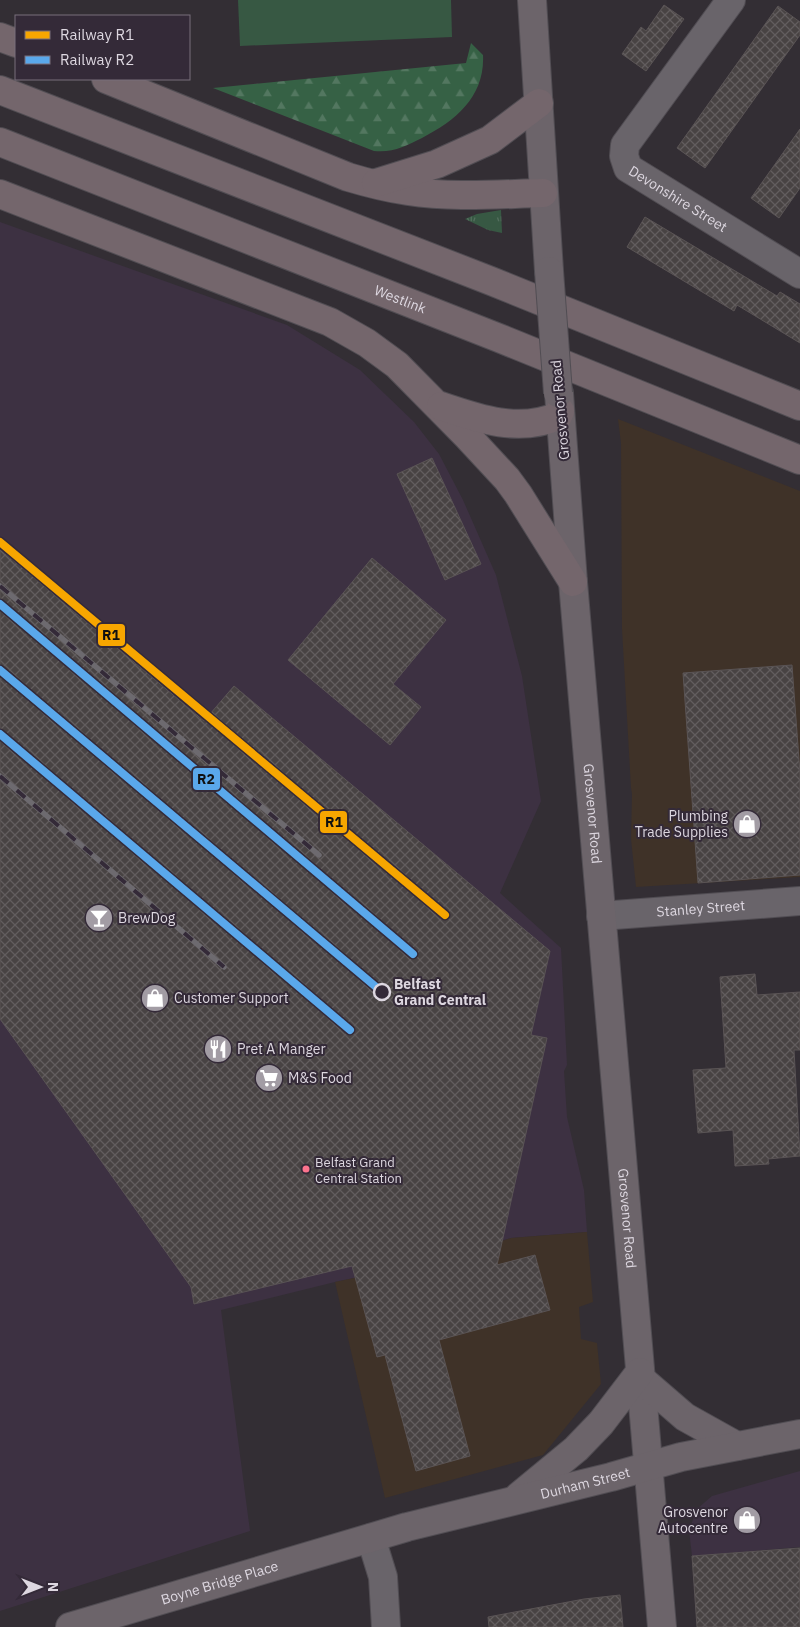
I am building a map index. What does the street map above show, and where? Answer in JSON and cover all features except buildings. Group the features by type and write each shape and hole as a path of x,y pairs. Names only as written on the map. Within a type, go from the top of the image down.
{"highway":[{"path":"0,37 15,43"},
{"path":"108,80 348,177 372,184 409,191 445,194 543,193"},
{"path":"0,90 491,282 800,406"},
{"path":"372,184 437,164 490,140 538,103"},
{"name":"Westlink","path":"0,142 517,345 800,460"},
{"path":"0,194 330,322 367,343 396,365 507,479 530,512 573,582"},
{"path":"434,404 491,422 524,424 548,421 558,416 559,402"}],"main road":[{"name":"Grosvenor Road","path":"532,0 543,193 573,582 662,1627"},
{"path":"512,1501 576,1449 601,1423 640,1375 685,1417 738,1446"},
{"name":"Durham Street","path":"371,1538 407,1527 681,1457 800,1434"},
{"name":"Boyne Bridge Place","path":"70,1627 371,1538"}],"street":[{"name":"Devonshire Street","path":"731,0 625,145 624,156 628,168 799,272"},
{"name":"Stanley Street","path":"601,916 800,901"},
{"path":"371,1538 383,1577 386,1627"}],"shaded area":[{"path":"0,222 287,325 360,370 414,422 439,454 463,500 496,575 522,676 541,801 500,893 561,948 567,1065 564,1071 567,1117 584,1190 587,1232 511,1238 454,1257 335,1282 221,1310 250,1531 0,1611"},
{"path":"618,419 800,491 800,877 636,887 631,839 632,794 622,629 621,443"},
{"path":"587,1232 593,1302 579,1307 581,1339 597,1343 601,1384 543,1455 385,1498 335,1282 454,1257 511,1238"},
{"name":"Grosvenor Autocentre","path":"800,1471 800,1547 692,1556 689,1530 697,1509 712,1496"}],"green space":[{"path":"238,0 451,0 452,37 240,46"},
{"path":"471,43 483,55 482,70 474,95 457,115 447,123 422,138 393,150 374,151 213,88 466,63"},
{"path":"501,210 502,233 488,230 465,219 477,214"}],"railway":[{"path":"0,542 341,827"},
{"path":"0,586 319,855"},
{"path":"0,670 277,903"},
{"path":"0,776 224,967"}],"rail line":[{"name":"R1","path":"0,542 445,915"},
{"name":"R2","path":"0,604 413,954"},
{"name":"R2","path":"0,670 382,992"},
{"name":"R2","path":"0,734 350,1030"}],"place":[{"name":"Plumbing Trade Supplies","path":"747,824"},
{"name":"BrewDog","path":"99,918"},
{"name":"Belfast Grand Central","path":"382,992"},
{"name":"Customer Support","path":"155,998"},
{"name":"Pret A Manger","path":"218,1049"},
{"name":"M&S Food","path":"269,1078"},
{"name":"Belfast Grand Central Station","path":"306,1169"},
{"name":"Grosvenor Autocentre","path":"747,1520"}]}
